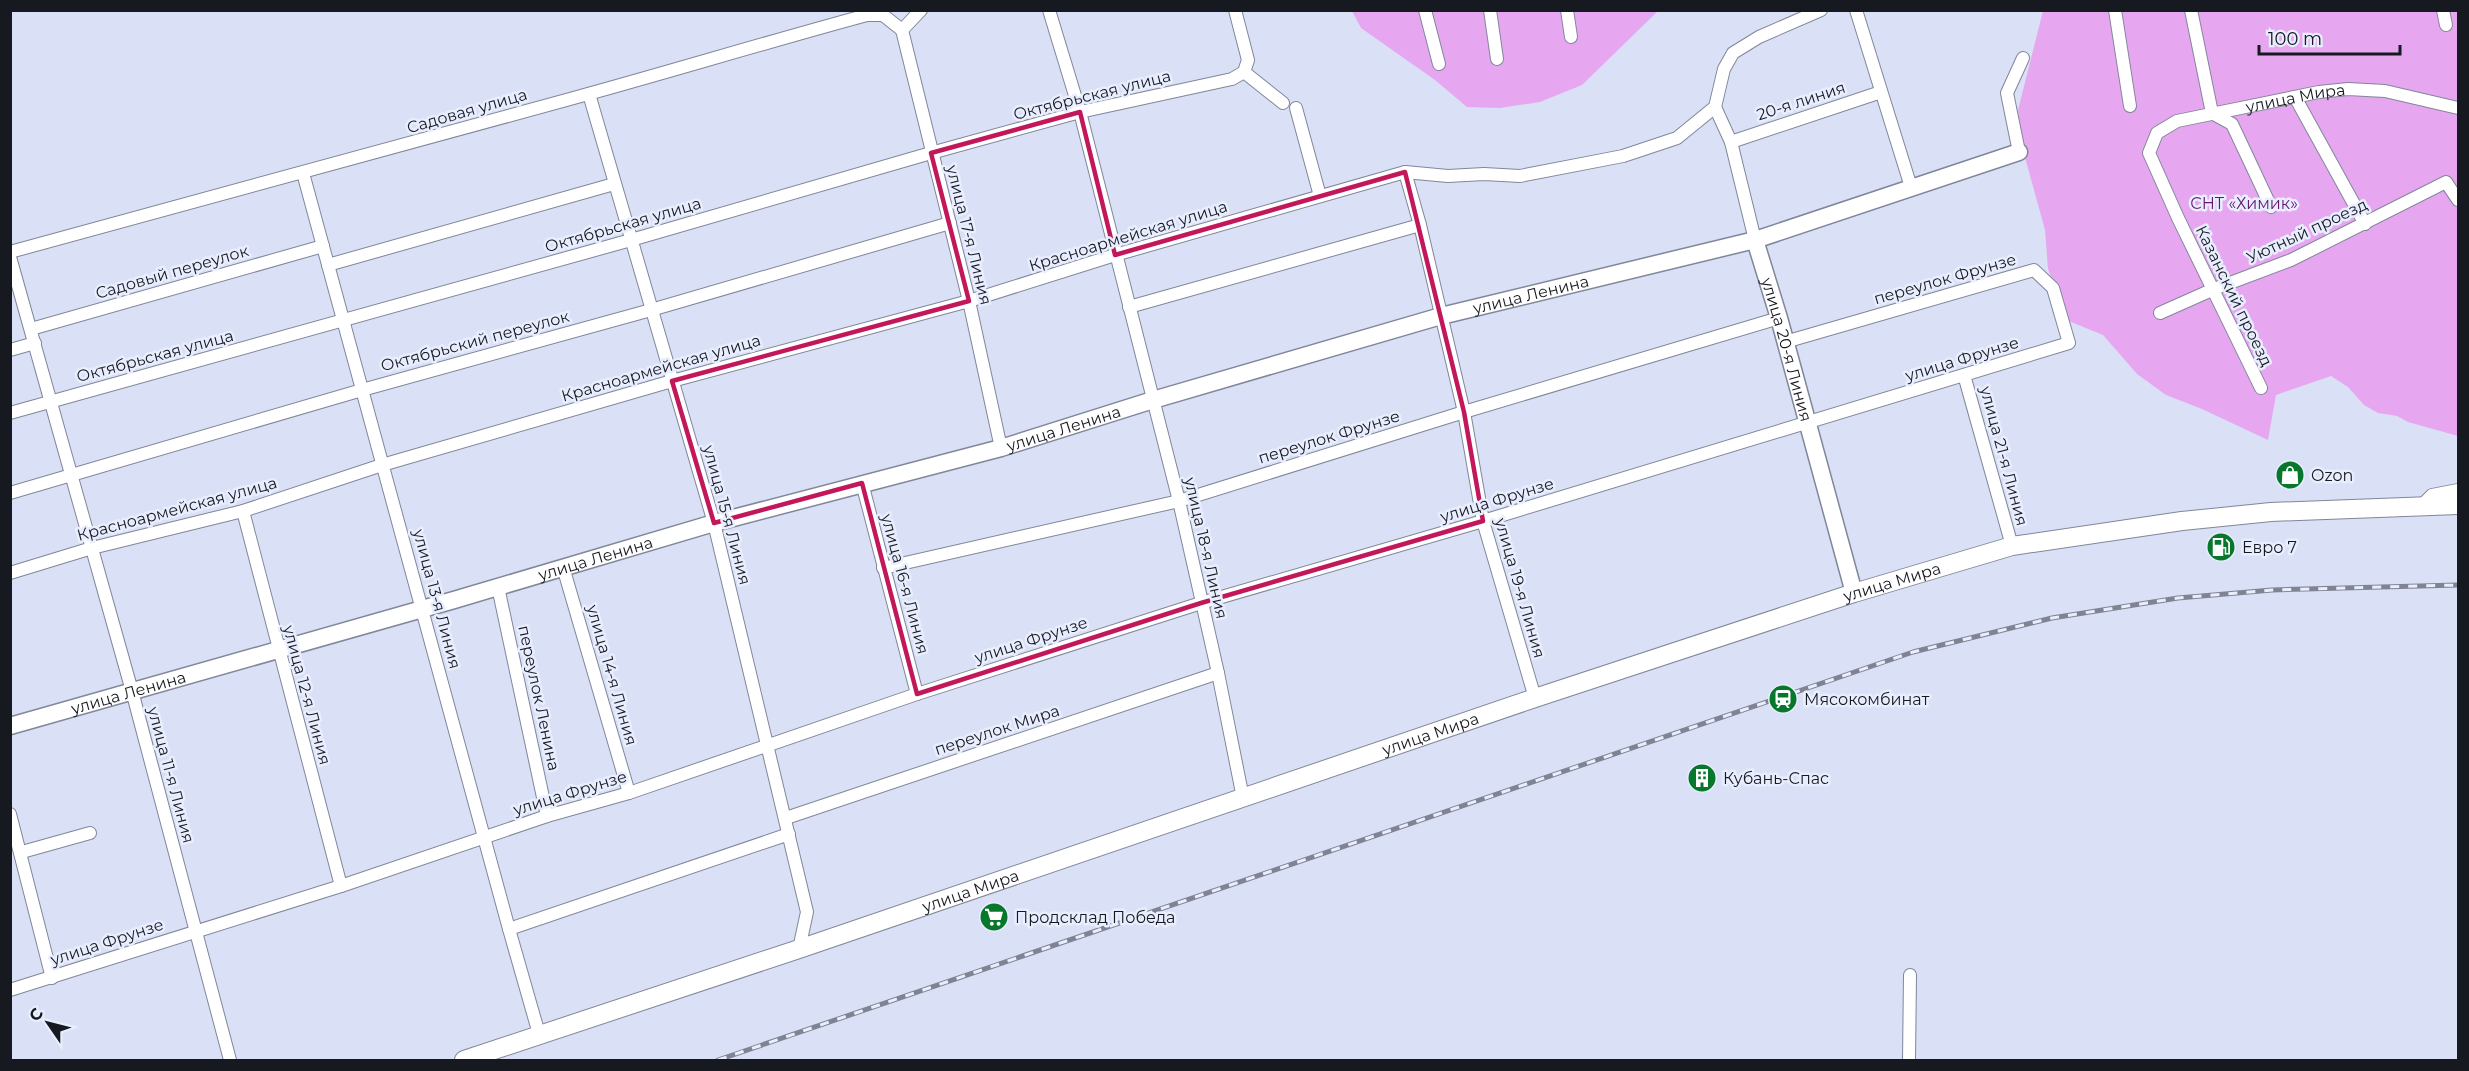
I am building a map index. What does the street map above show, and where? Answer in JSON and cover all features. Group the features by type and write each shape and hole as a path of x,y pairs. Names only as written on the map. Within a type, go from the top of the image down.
{"main road":[{"name":"улица Ленина","path":"10,726 714,523 1001,448 1154,400 1441,316 1755,240 2019,152"},
{"name":"улица 20-я Линия","path":"1755,240 1779,318 1854,593"},
{"name":"улица Мира","path":"464,1060 799,949 1534,698 1854,593 2012,546 2182,521 2271,512 2458,505"}],"street":[{"path":"902,30 921,10"},
{"name":"улица 18-я Линия","path":"1049,10 1080,112 1179,501 1218,673 1243,798"},
{"path":"1235,10 1248,60 1244,72 1283,103"},
{"path":"1425,10 1439,64"},
{"path":"1490,10 1497,59"},
{"path":"1567,10 1571,37"},
{"path":"1715,107 1724,69 1733,53 1759,37 1821,10"},
{"path":"1856,10 1911,187"},
{"path":"2115,10 2130,106"},
{"path":"2191,10 2212,113 2232,124 2271,207"},
{"path":"2443,10 2446,26"},
{"name":"Садовая улица","path":"10,252 589,94 743,48 867,15 883,15 902,30"},
{"name":"улица 17-я Линия","path":"902,30 969,302 1001,448"},
{"name":"улица Ленина","path":"2019,152 2007,93 2023,58"},
{"name":"Октябрьская улица","path":"10,413 631,240 931,153 1080,112 1232,79 1244,72"},
{"name":"улица Мира","path":"2149,153 2157,133 2177,121 2319,92 2357,89 2385,91 2458,108"},
{"name":"20-я линия","path":"1731,142 1881,92"},
{"name":"улица 15-я Линия","path":"589,94 714,523 807,912 799,949"},
{"path":"2295,97 2365,224"},
{"name":"улица 20-я Линия","path":"1715,107 1731,142 1755,240"},
{"name":"Красноармейская улица","path":"10,573 92,549 243,512 382,465 672,381 969,302 1115,255 1405,171 1448,176 1520,176 1623,156 1677,138 1715,107"},
{"path":"1296,108 1320,196"},
{"name":"Казанский проезд","path":"2149,153 2261,388"},
{"name":"улица 19-я Линия","path":"1405,171 1464,412 1484,521 1534,698"},
{"name":"улица 13-я Линия","path":"303,173 539,1034"},
{"name":"Уютный проезд","path":"2160,313 2214,289 2291,260 2446,182 2458,200"},
{"path":"328,265 614,184"},
{"name":"Октябрьский переулок","path":"10,493 362,390 651,310 950,223"},
{"path":"1129,307 1420,225"},
{"name":"Садовый переулок","path":"31,329 323,246"},
{"name":"улица 11-я Линия","path":"10,257 132,691 230,1060"},
{"name":"переулок Фрунзе","path":"1785,342 2034,270 2052,288 2069,343"},
{"name":"переулок Фрунзе","path":"883,568 1179,501 1464,412 1779,318"},
{"path":"10,350 35,343"},
{"name":"улица Фрунзе","path":"10,990 341,886 547,816 629,793 766,744 1201,603 1484,521 2069,343"},
{"name":"улица 21-я Линия","path":"1964,375 2012,546"},
{"name":"улица 16-я Линия","path":"862,483 917,694"},
{"path":"2419,508 2432,495 2458,490"},
{"name":"улица 12-я Линия","path":"243,512 341,886"},
{"name":"улица 14-я Линия","path":"563,567 629,793"},
{"name":"переулок Ленина","path":"498,587 547,816"},
{"name":"переулок Мира","path":"786,818 1218,673"},
{"path":"10,814 22,852 52,978"},
{"path":"22,852 90,833"},
{"path":"509,929 789,834"},
{"path":"1909,1060 1910,975"}],"highlighted area":[{"path":"1080,112 1115,255 1405,172 1464,412 1483,521 1201,603 917,694 862,483 714,523 672,381 969,301 931,153"}],"green space":[{"path":"1352,11 1658,11 1582,85 1540,102 1500,108 1467,107 1435,80 1361,28"},
{"name":"СНТ «Химик»","path":"2043,11 2458,11 2458,436 2408,422 2397,416 2378,413 2364,405 2348,387 2331,376 2276,395 2268,440 2166,395 2137,374 2103,335 2066,320 2048,269 2045,230 2023,150 2018,110"}],"railway":[{"path":"718,1060 1913,652 2052,618 2178,598 2272,590 2458,585"}],"place":[{"name":"Ozon","path":"2290,475"},
{"name":"Евро 7","path":"2221,547"},
{"name":"Мясокомбинат","path":"1783,699"},
{"name":"Кубань-Спас","path":"1702,778"},
{"name":"Продсклад Победа","path":"994,917"}]}
